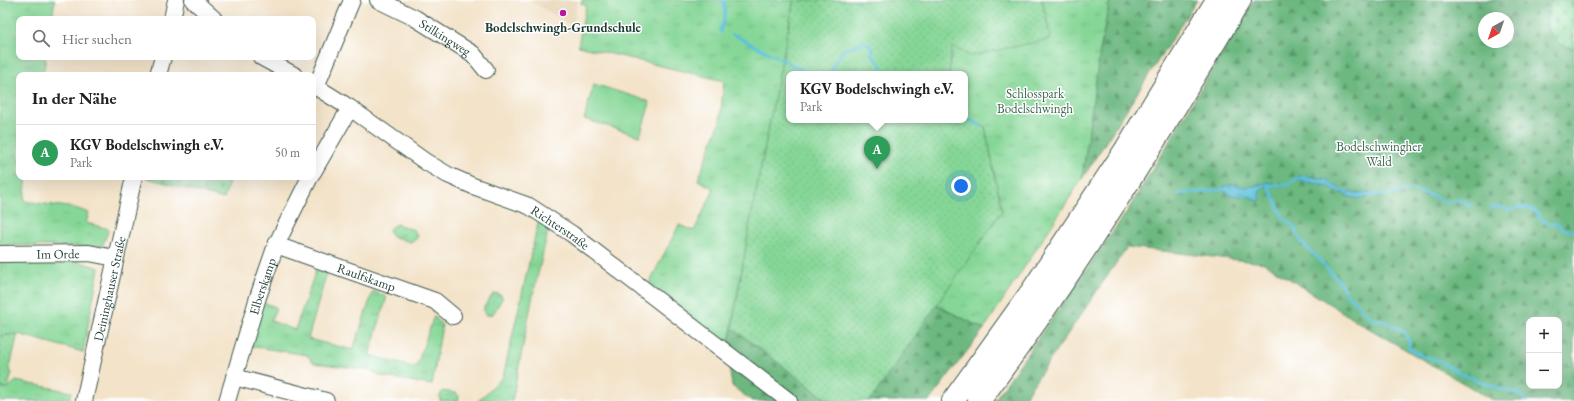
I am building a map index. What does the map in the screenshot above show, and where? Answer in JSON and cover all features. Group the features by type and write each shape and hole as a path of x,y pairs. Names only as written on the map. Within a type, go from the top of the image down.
{"highway":[{"path":"953,401 1032,291 1126,149 1217,0"},
{"path":"979,401 1046,306 1138,168 1240,0"}],"street":[{"path":"173,16 176,0"},
{"path":"193,0 211,16"},
{"path":"316,84 352,0"},
{"name":"Stilkingweg","path":"378,0 415,18 473,54 486,70"},
{"path":"159,72 162,60"},
{"path":"266,60 288,72"},
{"name":"Richterstraße","path":"316,87 350,108 426,162 448,175 473,186 529,206 572,234 789,401"},
{"path":"316,167 350,108"},
{"name":"Deininghauser Straße","path":"84,401 133,180"},
{"name":"Elberskamp","path":"227,401 258,297 276,245 308,180"},
{"name":"Raulfskamp","path":"276,245 435,301 453,316"},
{"name":"Im Orde","path":"0,254 89,253 115,258"},
{"path":"234,377 326,401"}],"shaded area":[{"name":"Bodelschwingh-Grundschule","path":"529,0 578,0 573,26"}],"green space":[{"path":"0,0 55,0 52,16 16,16 16,60 46,60 44,72 16,72 16,180 27,180 24,201 75,208 89,213 86,223 109,229 102,247 0,245"},
{"path":"582,0 794,0 752,212 727,354 645,291 679,225 694,231 714,189 698,180 720,121 724,81 578,46 586,5 581,4"},
{"path":"794,0 1042,0 1051,39 970,56 952,47 949,71 786,71 786,123 968,123 968,118 985,127 1002,211 870,401 829,401 732,328 752,212"},
{"name":"Schlosspark Bodelschwingh","path":"1042,0 1110,0 1100,51 1082,179 984,329 936,305 1002,211 985,127 968,118 968,71 949,71 951,47 1051,39"},
{"path":"1110,0 1158,0 1161,2 1163,0 1197,0 1082,179 1100,51"},
{"name":"Bodelschwingher Wald","path":"1254,0 1574,0 1574,401 1494,401 1363,325 1264,263 1127,247 1022,401 994,401 1128,210"},
{"path":"1554,0 1574,0 1574,48 1564,46 1558,42 1550,32 1547,19 1550,6"},
{"path":"594,84 648,101 650,103 640,136 584,119"},
{"path":"154,180 229,180 224,199"},
{"path":"539,219 551,219 533,295 512,401 478,401 503,377"},
{"path":"396,224 414,230 418,236 410,242 392,236 389,230"},
{"path":"74,260 99,268 83,352 18,334 0,336 0,262"},
{"path":"316,270 327,272 308,339 353,350 373,291 387,297 369,355 416,368 434,316 442,325 432,385 380,376 371,370 314,363 307,355 250,346 261,302 276,307 271,321 295,330"},
{"path":"497,293 502,296 502,299 493,314 486,315 484,312 484,307 493,294"},
{"path":"936,305 984,329 929,401 870,401"},
{"path":"732,328 829,401 752,401 732,386 727,354"},
{"path":"18,334 9,371 12,372 8,388 0,388 0,336"},
{"path":"16,381 72,392 69,401 0,401 0,388 8,388"},
{"path":"443,391 456,393 459,396 458,401 440,401 440,395"}],"water":[{"path":"1301,175 1326,179 1339,188 1357,194 1369,192 1374,196 1366,198 1352,198 1320,184 1299,181 1296,179"},
{"path":"1268,182 1274,183 1274,185 1264,187 1260,191 1259,196 1261,199 1259,202 1251,197 1231,195 1224,191 1224,187 1230,184 1251,187"}],"waterway":[{"path":"721,0 724,1 725,12 720,29 721,32"},
{"path":"732,34 804,71"},
{"path":"832,71 835,61 844,50 864,42 872,47 873,56 882,67"},
{"path":"968,119 981,126"},
{"path":"1271,185 1287,185 1298,179"},
{"path":"1268,185 1283,217 1294,227 1302,243 1338,279 1345,292 1374,320 1382,320 1404,332 1409,341 1409,348 1422,356 1436,359 1460,373 1479,381 1507,391 1518,393 1527,401"},
{"path":"1179,194 1227,189"},
{"path":"1370,196 1379,194 1386,196 1409,190"},
{"path":"1414,190 1433,196 1446,203 1463,199 1467,205 1471,206"},
{"path":"1491,207 1497,208 1500,206 1509,210 1518,207 1530,208 1536,212 1539,218 1547,223 1557,224 1568,231 1574,229"}],"place":[{"name":"Bodelschwingh-Grundschule","path":"563,13"},
{"name":"KGV Bodelschwingh e.V.","path":"877,169"}]}
